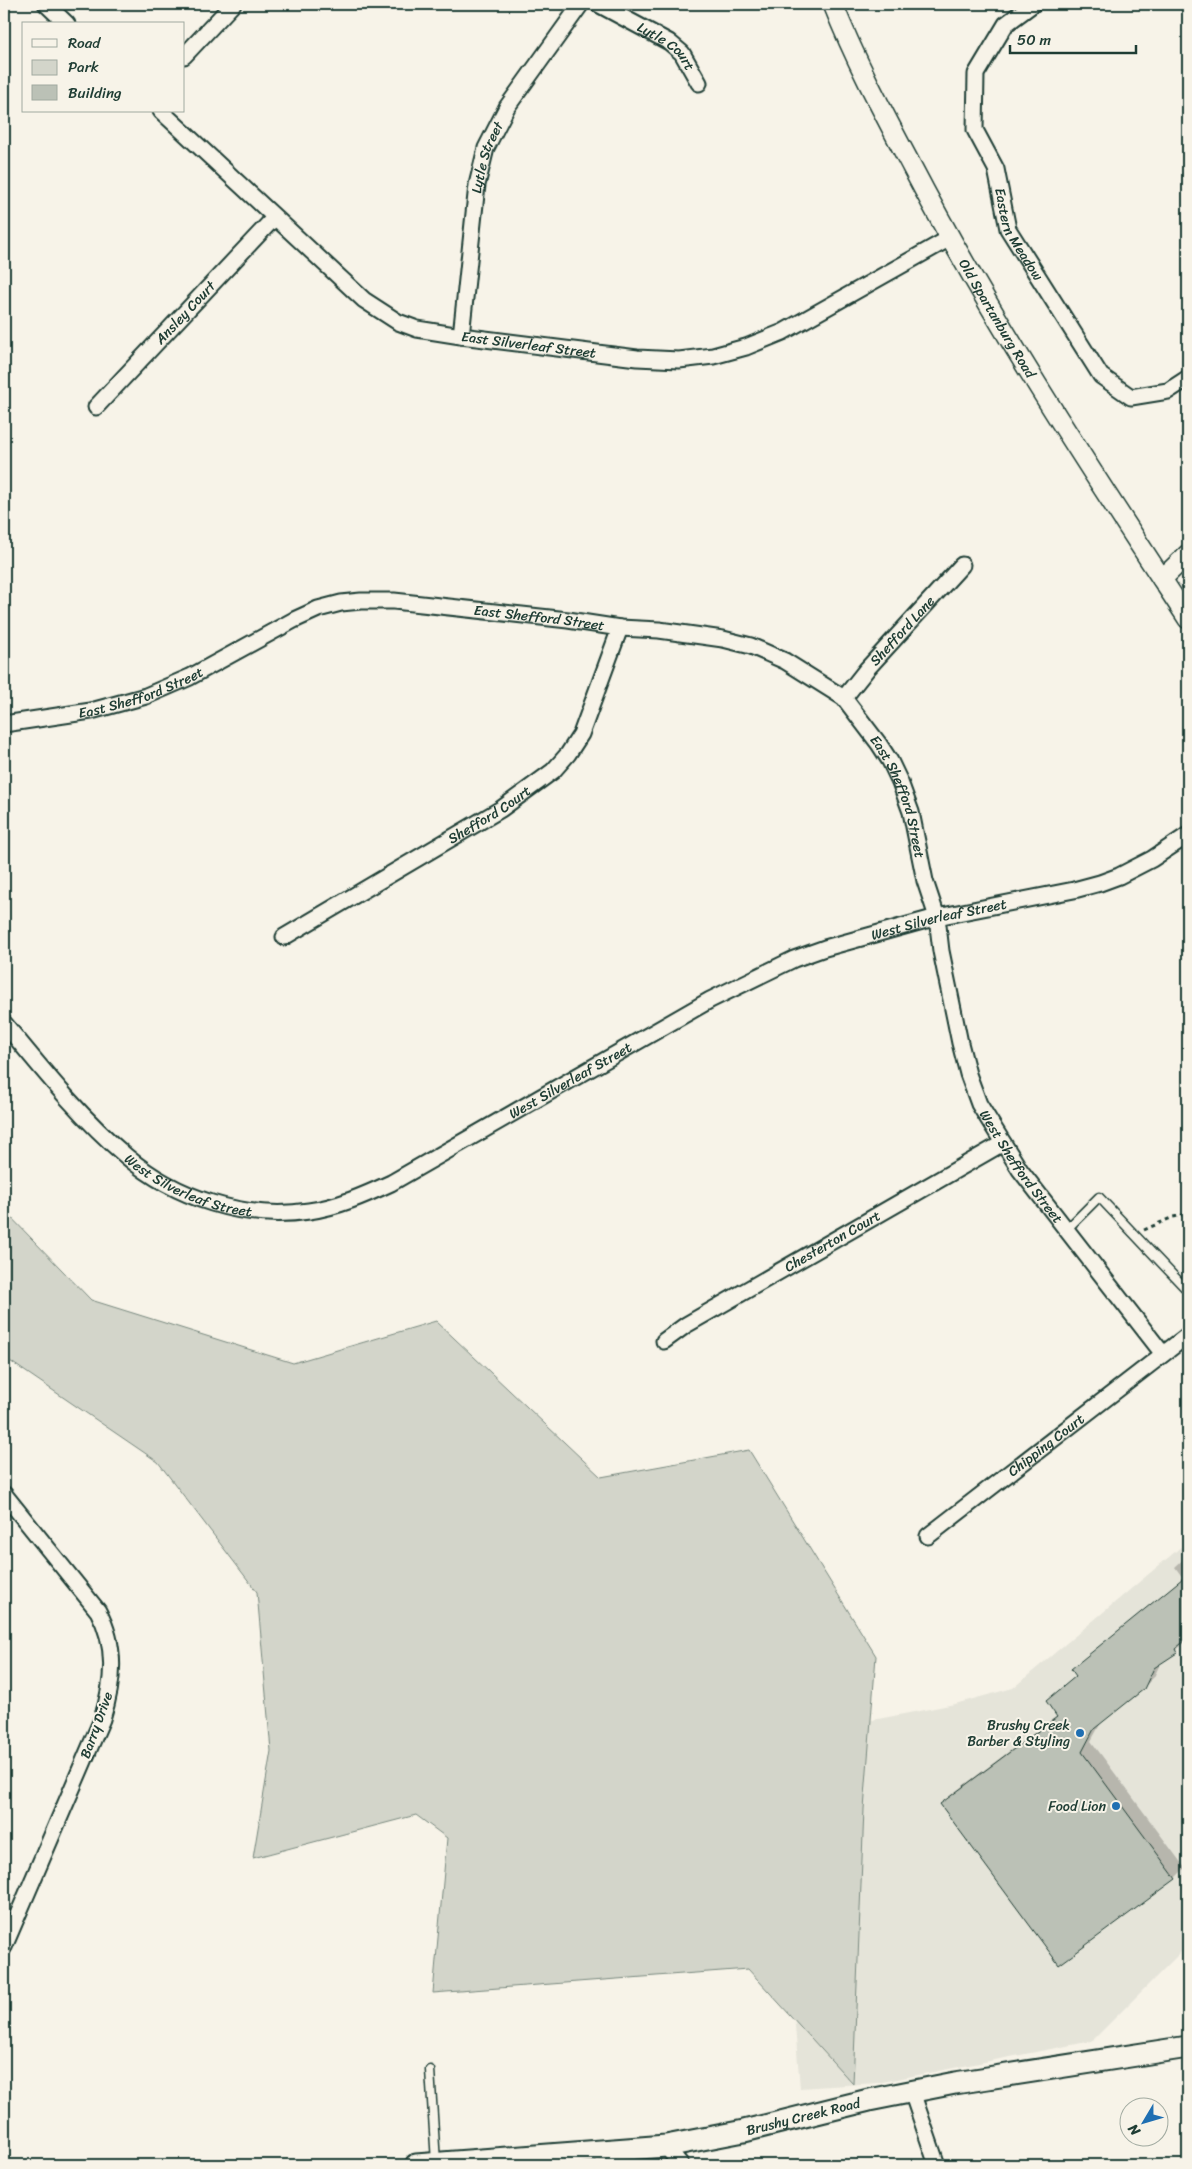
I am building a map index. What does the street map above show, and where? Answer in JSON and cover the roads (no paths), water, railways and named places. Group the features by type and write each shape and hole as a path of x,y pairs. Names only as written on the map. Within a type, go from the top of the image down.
{"main road":[{"name":"Brushy Creek Road","path":"426,2165 526,2162 666,2146 744,2132 868,2100 956,2083 1188,2046"}],"street":[{"path":"46,4 65,22"},
{"path":"185,55 233,4"},
{"name":"Lytle Street","path":"461,336 477,184 486,148 507,107 581,4"},
{"name":"Lytle Court","path":"598,4 669,42 682,53 699,83"},
{"name":"Old Spartanburg Road","path":"833,4 875,96 950,238 1056,414 1188,619"},
{"name":"Eastern Meadow","path":"1033,4 1006,24 976,74 975,130 996,170 1008,229 1101,376 1131,397 1168,391 1188,378"},
{"name":"East Silverleaf Street","path":"162,112 364,300 398,322 461,336 637,358 679,360 713,356 746,347 783,332 950,238"},
{"name":"Ansley Court","path":"96,407 274,218"},
{"path":"1162,579 1188,554"},
{"name":"Shefford Lane","path":"844,698 867,669 962,565"},
{"name":"East Shefford Street","path":"4,724 91,711 146,696 190,677 294,620 318,609 341,603 394,601 511,613 620,628 659,630 723,640 751,646 785,661 844,698 879,744 900,782 910,812 925,881 936,917"},
{"name":"Shefford Court","path":"284,937 501,809 553,771 568,754 581,734 620,628"},
{"name":"West Silverleaf Street","path":"4,1023 58,1087 99,1131 127,1157 156,1178 194,1197 246,1210 267,1212 309,1211 348,1202 391,1183 710,1000 762,973 825,948 936,917 1100,883 1119,876 1152,859 1188,835"},
{"name":"West Shefford Street","path":"936,917 941,952 968,1074 979,1104 1020,1170 1163,1354"},
{"name":"Chesterton Court","path":"664,1341 686,1325 1003,1143"},
{"path":"1163,1354 1188,1335"},
{"name":"Chipping Court","path":"928,1536 1163,1354"},
{"name":"Barry Drive","path":"4,1494 98,1611 108,1632 112,1666 109,1694 102,1719 10,1914 4,1947"},
{"path":"912,2092 937,2165"},
{"path":"666,2146 681,2165"}],"lane":[{"path":"1066,1230 1099,1197 1188,1291"},
{"path":"426,2165 430,2070"}],"place":[{"name":"Brushy Creek Barber & Styling","path":"1080,1733"},
{"name":"Food Lion","path":"1116,1806"}]}
